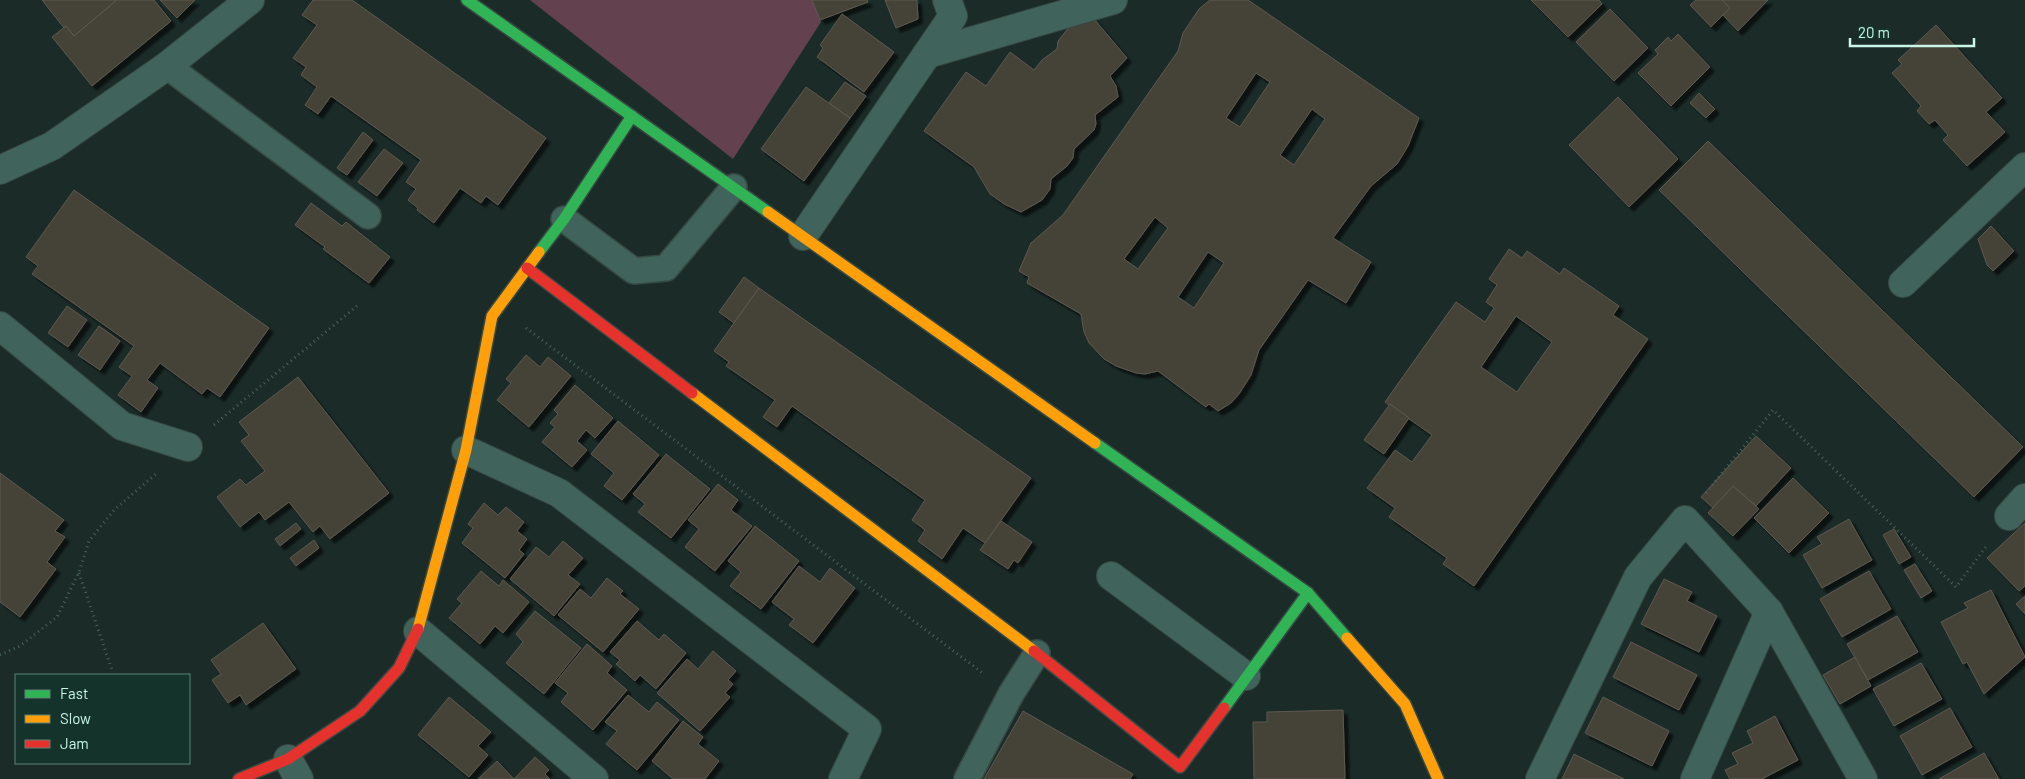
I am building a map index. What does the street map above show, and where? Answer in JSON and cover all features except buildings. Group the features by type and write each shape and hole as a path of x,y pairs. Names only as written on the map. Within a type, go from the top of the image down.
{"street":[{"path":"0,170 52,146 167,66 250,0"},
{"path":"466,0 1308,593 1405,704 1438,779"},
{"path":"803,236 953,16 947,0"},
{"path":"928,54 1113,0"},
{"path":"239,779 294,769 360,711 399,668 418,631 466,450 492,316 564,219 632,116"},
{"path":"1903,283 2025,167"},
{"path":"527,268 1037,653 1180,773 1246,676 1308,593"},
{"path":"0,326 122,426 188,447"},
{"path":"466,450 560,493 867,729 843,779"},
{"path":"1540,779 1638,577 1685,520 1769,612 1863,779"},
{"path":"1111,576 1246,676"},
{"path":"1695,779 1769,612"},
{"path":"418,631 594,779"}],"lane":[{"path":"167,66 368,216"},
{"path":"564,219 634,271 666,268 734,187"},
{"path":"967,779 1011,694 1037,653"}],"path":[{"path":"498,307 1011,694"},
{"path":"1685,520 1773,410 1956,587 2017,507"},
{"path":"79,572 112,670"}],"shaded area":[{"path":"530,0 812,0 821,22 733,159"}],"traffic: fast":[{"path":"467,0 768,212"},
{"path":"539,252 564,219 632,116"},
{"path":"1095,443 1308,593 1347,638"},
{"path":"1224,708 1308,593"}],"traffic: slow":[{"path":"768,212 1095,443"},
{"path":"418,629 466,450 492,316 539,252"},
{"path":"692,393 1034,651"},
{"path":"1347,638 1405,704 1438,779"}],"traffic: jam":[{"path":"527,268 692,393"},
{"path":"239,779 288,759 360,711 399,668 418,629"},
{"path":"1034,651 1180,767 1224,708"}]}
